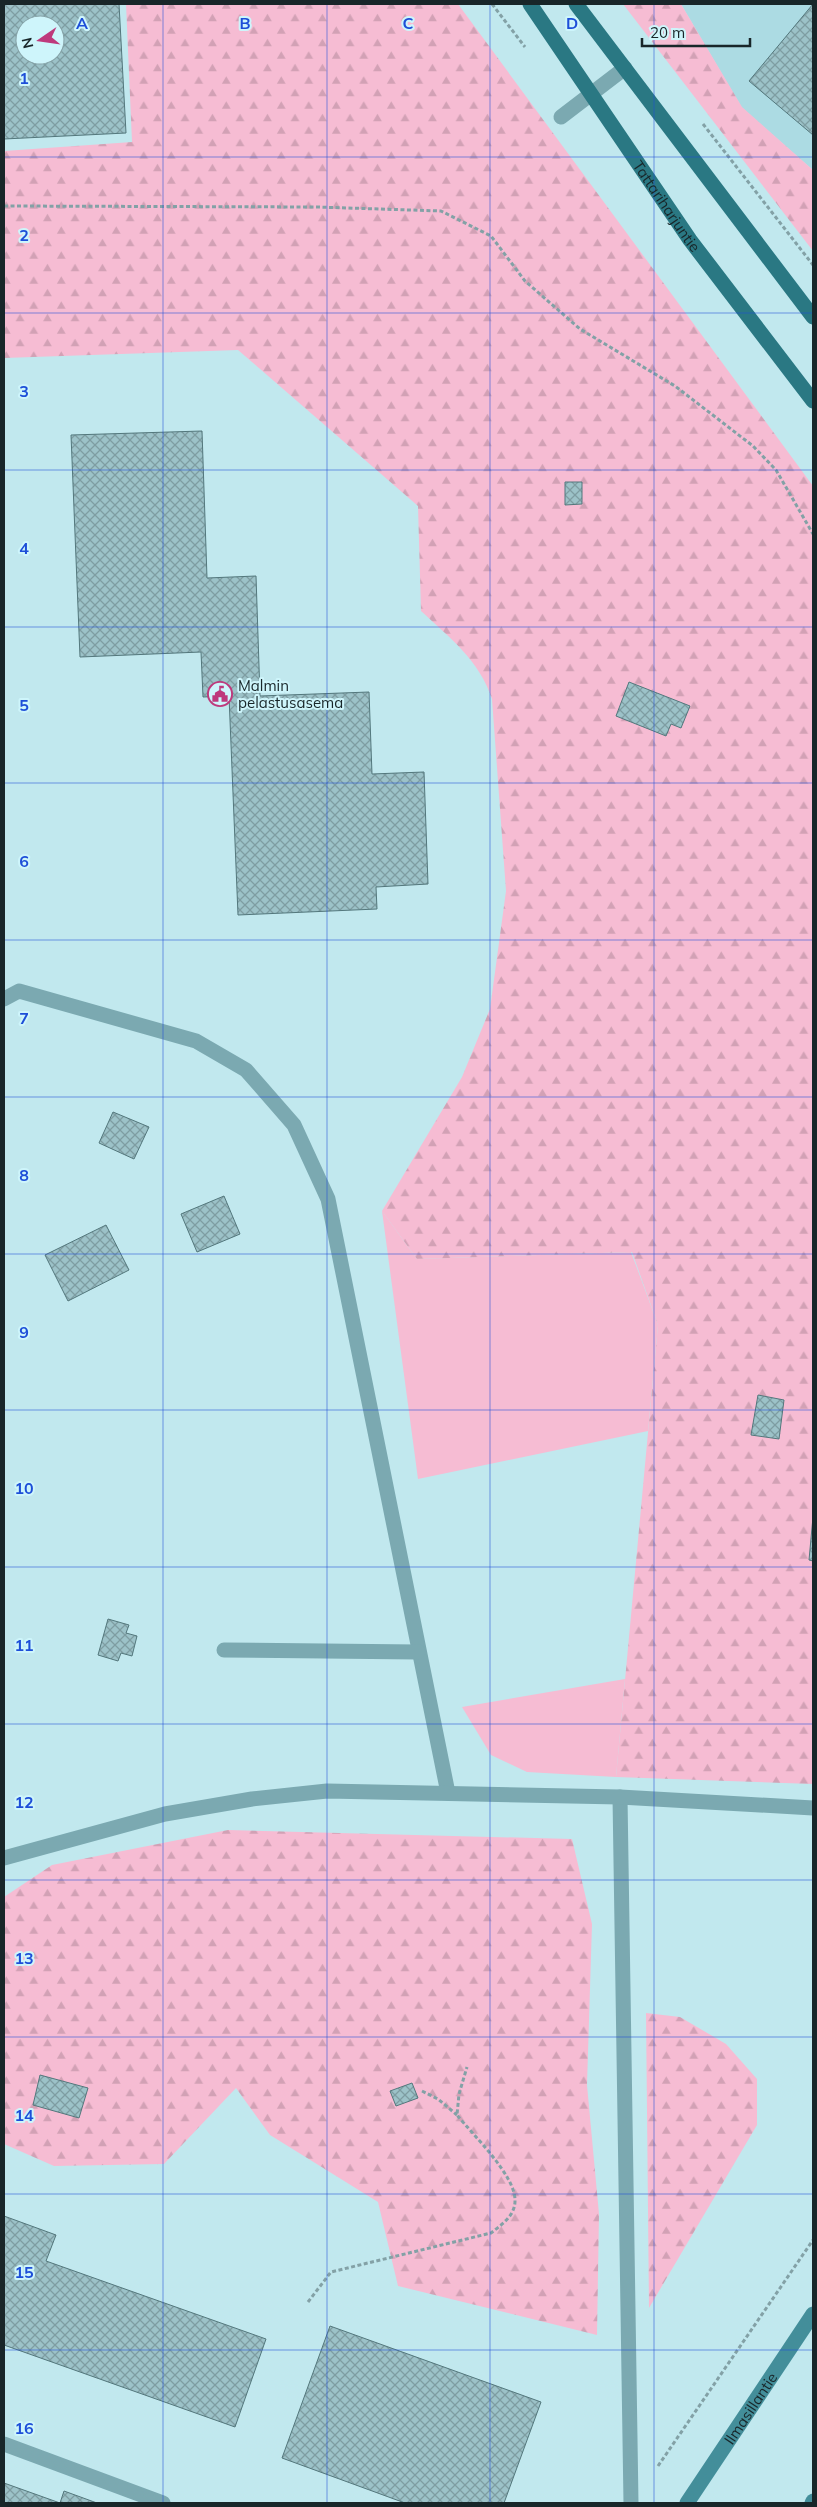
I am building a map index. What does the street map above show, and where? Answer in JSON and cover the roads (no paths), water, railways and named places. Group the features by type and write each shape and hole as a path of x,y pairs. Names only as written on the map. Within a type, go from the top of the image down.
{"main road":[{"name":"Tattariharjuntie","path":"530,4 690,240 813,401"},
{"path":"576,4 813,317"},
{"name":"Ilmasillantie","path":"687,2503 813,2314"}],"street":[{"path":"561,116 626,68"},
{"path":"4,999 18,991 196,1041 246,1070 294,1125 328,1199 448,1793"},
{"path":"224,1650 418,1652"},
{"path":"4,1858 165,1814 252,1799 327,1792 620,1797 813,1808"},
{"path":"620,1797 631,2503"},
{"path":"4,2444 162,2503"}],"place":[{"name":"Malmin pelastusasema","path":"220,694"}]}
